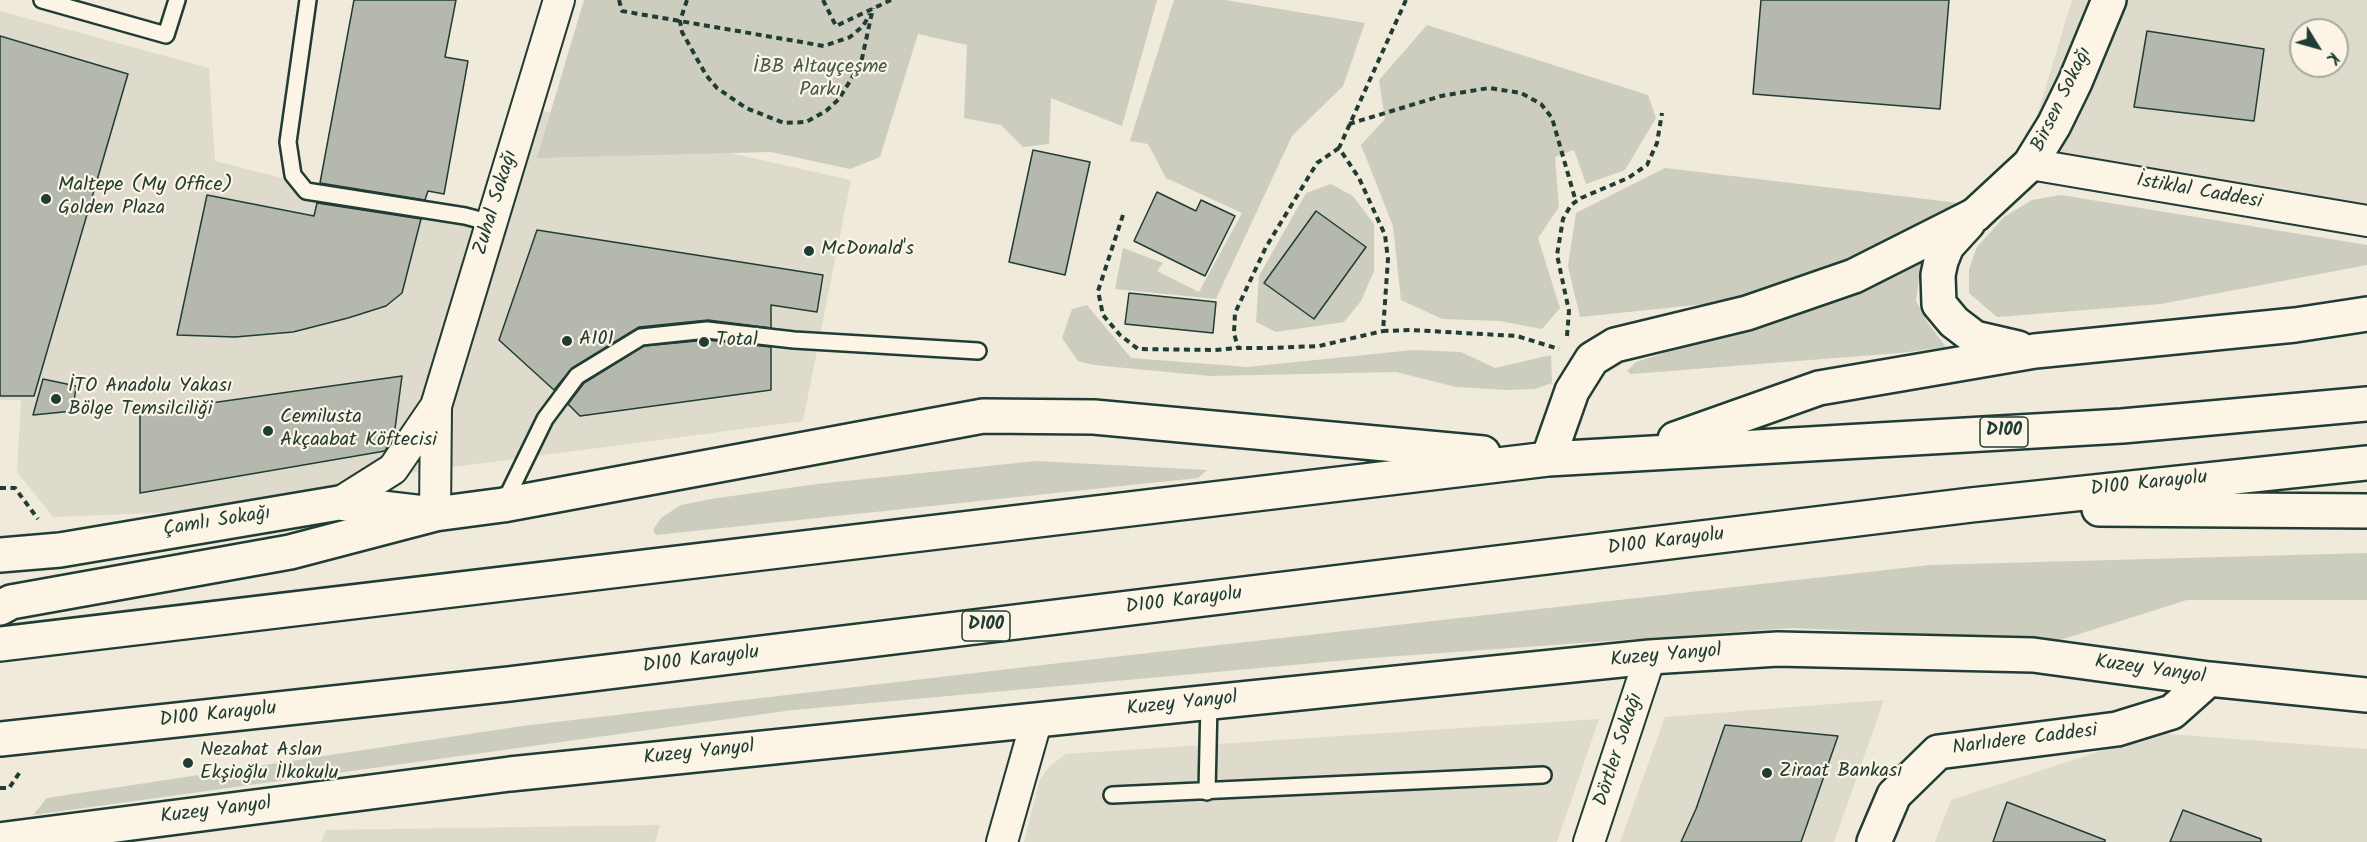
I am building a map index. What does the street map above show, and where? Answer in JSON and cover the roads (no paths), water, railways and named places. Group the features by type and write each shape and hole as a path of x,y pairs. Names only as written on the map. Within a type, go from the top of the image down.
{"main road":[{"name":"Birsen Sokağı","path":"1975,215 2030,164 2054,125 2075,82 2109,0"},
{"path":"1975,215 1947,246 1938,274 1939,304 1954,322 1975,338 2035,351"},
{"path":"0,608 11,602 290,552 435,514 503,505 983,416 1094,417 1548,459 1572,391 1592,359 1615,345 1747,313 1854,276 1975,215"},
{"path":"1640,452 1819,388 2035,351 2295,325 2367,314"},
{"name":"D100","path":"0,644 1548,459 2122,426 2367,404"},
{"name":"D100 Karayolu","path":"0,739 521,682 1971,505 2367,463"},
{"name":"Çamlı Sokağı","path":"0,555 60,550 339,503 435,514"},
{"path":"1971,505 2100,509 2367,511"},
{"name":"Kuzey Yanyol","path":"0,840 510,774 1650,657 1778,649 2033,655 2209,679 2367,696"},
{"name":"Narlıdere Caddesi","path":"1874,842 1894,795 1938,752 2117,729 2172,712 2209,679"}],"street":[{"name":"Zuhal Sokağı","path":"435,514 436,406 559,0"},
{"name":"İstiklal Caddesi","path":"2030,164 2367,221"},
{"name":"Zuhal Sokağı","path":"339,503 393,469 436,406"},
{"name":"Dörtler Sokağı","path":"1590,842 1650,657"},
{"path":"1002,842 1037,719"}],"lane":[{"path":"42,0 166,36 177,0"},
{"path":"308,0 288,142 293,175 306,191 465,216 491,223"},
{"path":"503,505 545,419 577,376 641,337 707,330 794,340 978,351"},
{"path":"1207,792 1209,702"},
{"path":"1112,795 1543,775"}],"place":[{"name":"Maltepe (My Office) Golden Plaza","path":"46,199"},
{"name":"McDonald's","path":"809,251"},
{"name":"A101","path":"567,341"},
{"name":"Total","path":"704,342"},
{"name":"İTO Anadolu Yakası Bölge Temsilciliği","path":"56,399"},
{"name":"Cemilusta Akçaabat Köftecisi","path":"268,431"},
{"name":"Nezahat Aslan Ekşioğlu İlkokulu","path":"188,763"},
{"name":"Ziraat Bankası","path":"1767,773"}],"park label":[{"name":"İBB Altayçeşme Parkı","path":"820,80"}]}
